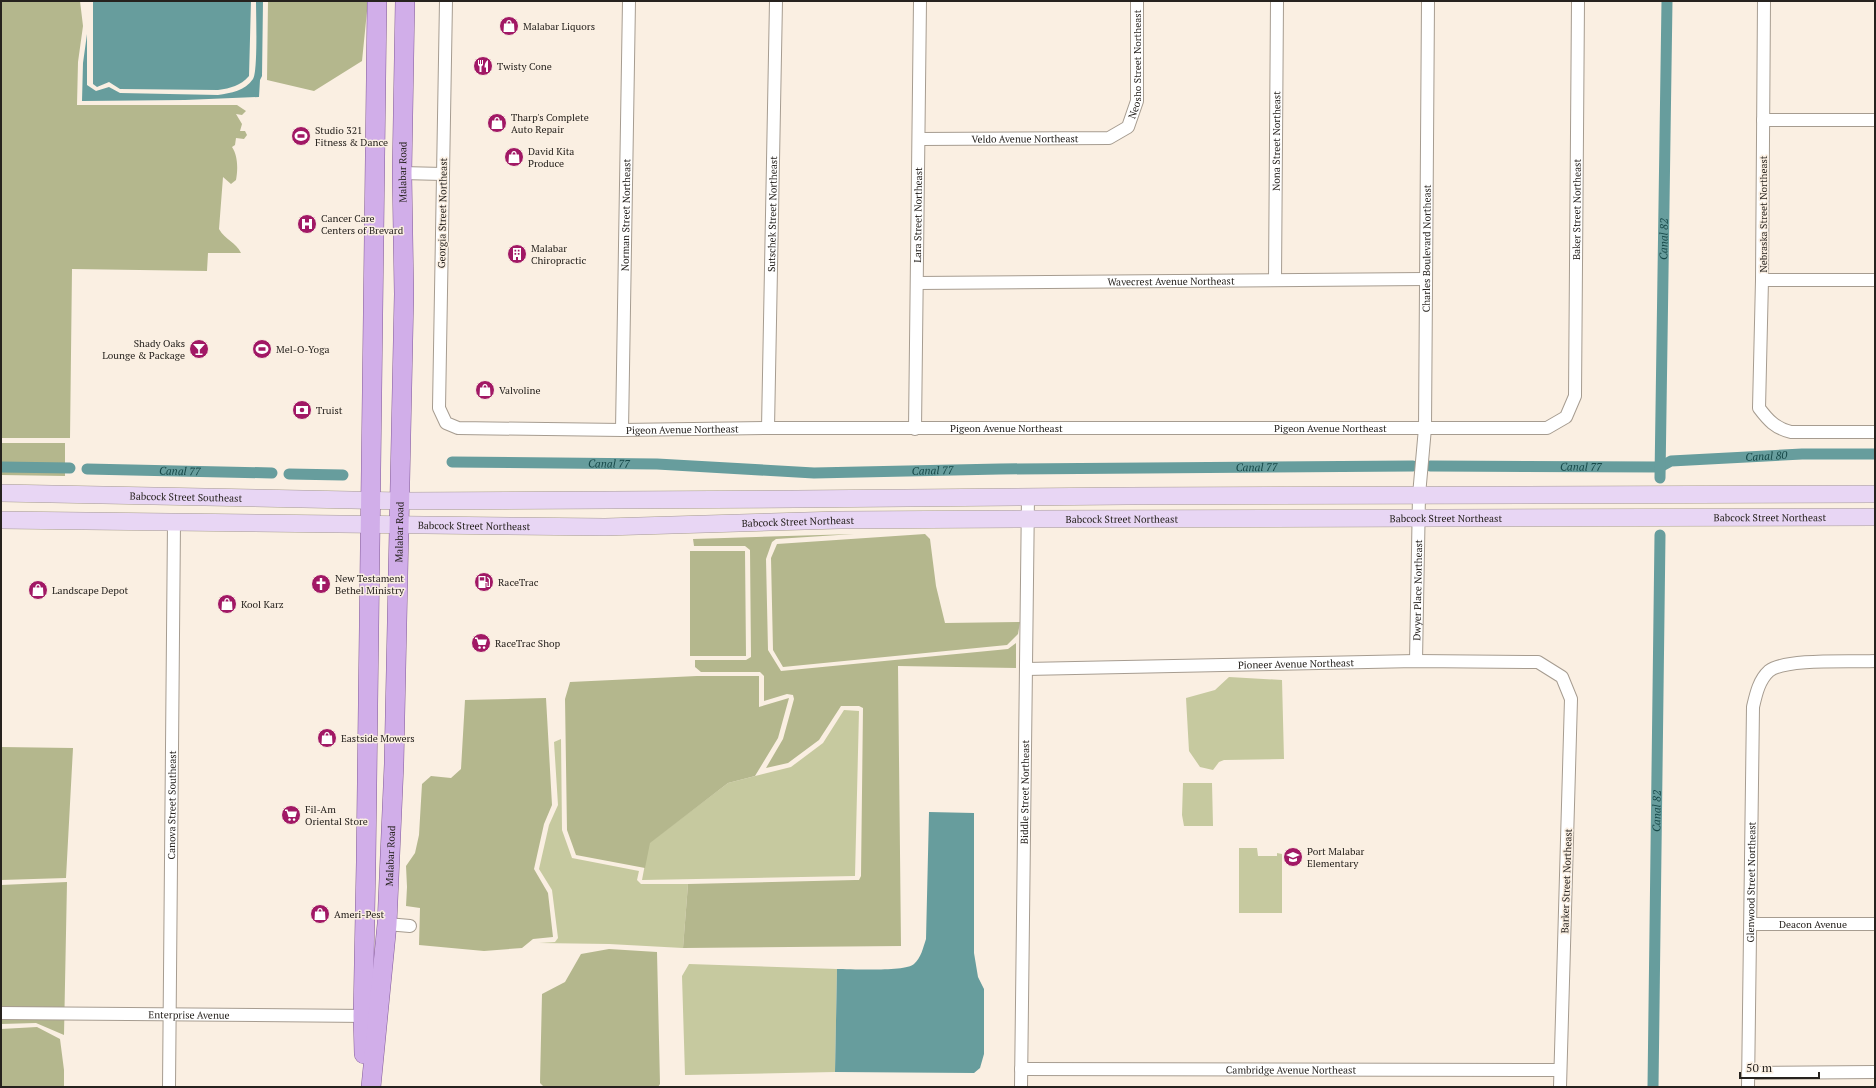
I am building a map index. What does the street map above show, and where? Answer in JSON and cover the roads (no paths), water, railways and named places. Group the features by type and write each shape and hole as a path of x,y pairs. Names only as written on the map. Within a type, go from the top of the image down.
{"main road":[{"name":"Malabar Road","path":"371,1087 366,836 377,1"},
{"name":"Malabar Road","path":"366,1087 370,1016 387,924 394,772 401,501 404,294 402,173 405,1"},
{"path":"376,127 387,154 393,164 402,173"},
{"name":"Babcock Street Southeast","path":"1,493 370,501"},
{"path":"370,501 796,500 1028,496 1875,494"},
{"path":"766,523 768,514 796,500"},
{"name":"Babcock Street Northeast","path":"370,524 605,527 1028,519 1875,517"},
{"path":"1,520 370,524"},
{"path":"366,836 371,850 370,913 374,918 387,924"}],"street":[{"name":"Georgia Street Northeast","path":"446,1 439,408 446,423"},
{"name":"Norman Street Northeast","path":"622,430 629,1"},
{"name":"Sutschek Street Northeast","path":"768,428 776,1"},
{"name":"Lara Street Northeast","path":"915,429 920,1"},
{"name":"Neosho Street Northeast","path":"1128,127 1137,101 1137,1"},
{"name":"Nona Street Northeast","path":"1276,280 1277,1"},
{"name":"Charles Boulevard Northeast","path":"1419,495 1425,428 1428,1"},
{"name":"Baker Street Northeast","path":"1566,417 1575,396 1578,1"},
{"name":"Nebraska Street Northeast","path":"1764,1 1762,280 1759,408 1770,423 1780,429 1791,432 1875,432"},
{"path":"1763,120 1875,120"},
{"name":"Veldo Avenue Northeast","path":"919,139 1109,138 1128,127"},
{"path":"402,173 443,174"},
{"name":"Wavecrest Avenue Northeast","path":"917,283 1425,279"},
{"path":"1762,280 1875,280"},
{"name":"Pigeon Avenue Northeast","path":"446,423 458,428 622,430 768,428 1547,428 1566,417"},
{"name":"Dwyer Place Northeast","path":"1416,662 1419,495"},
{"name":"Biddle Street Northeast","path":"1020,1087 1028,496"},
{"name":"Canova Street Southeast","path":"169,1087 174,522"},
{"name":"Glenwood Street Northeast","path":"1748,1087 1753,707 1762,679 1770,670 1794,663 1875,661"},
{"name":"Pioneer Avenue Northeast","path":"1026,669 1416,662 1538,662 1562,676"},
{"name":"Barker Street Northeast","path":"1560,1087 1571,699 1562,676"},
{"path":"387,924 410,926"},
{"name":"Deacon Avenue","path":"1751,924 1875,924"},
{"name":"Enterprise Avenue","path":"1,1013 370,1016"},
{"name":"Cambridge Avenue Northeast","path":"1021,1069 1560,1070"},
{"path":"1748,1073 1875,1072"}],"water":[{"path":"93,1 251,1 249,76 235,86 218,90 120,89 109,82 97,87 93,84"},
{"path":"256,1 263,1 262,76 260,80 259,97 185,100 82,101 83,63 87,34 87,85 96,91 109,87 120,93 218,95 242,89 250,83 255,74"},
{"path":"929,812 974,813 974,953 978,977 984,989 984,1054 980,1068 974,1073 835,1072 837,969 865,970 909,967 916,962 923,949 926,939"}],"waterway":[{"name":"Canal 82","path":"1660,478 1667,1"},
{"name":"Canal 77","path":"1430,466 1660,467 1671,461 1802,454 1875,454"},
{"name":"Canal 77","path":"452,462 657,464 814,473 1000,469 1413,466"},
{"name":"Canal 77","path":"1,467 70,468"},
{"name":"Canal 77","path":"87,469 272,473"},
{"name":"Canal 77","path":"289,474 343,475"},
{"name":"Canal 82","path":"1653,1087 1660,535"}],"place":[{"name":"Malabar Liquors","path":"509,26"},
{"name":"Twisty Cone","path":"483,66"},
{"name":"Tharp's Complete Auto Repair","path":"497,123"},
{"name":"Studio 321 Fitness & Dance","path":"301,136"},
{"name":"David Kita Produce","path":"514,157"},
{"name":"Cancer Care Centers of Brevard","path":"307,224"},
{"name":"Malabar Chiropractic","path":"517,254"},
{"name":"Shady Oaks Lounge & Package","path":"199,349"},
{"name":"Mel-O-Yoga","path":"262,349"},
{"name":"Valvoline","path":"485,390"},
{"name":"Truist","path":"302,410"},
{"name":"RaceTrac","path":"484,582"},
{"name":"New Testament Bethel Ministry","path":"321,584"},
{"name":"Landscape Depot","path":"38,590"},
{"name":"Kool Karz","path":"227,604"},
{"name":"RaceTrac Shop","path":"481,643"},
{"name":"Eastside Mowers","path":"327,738"},
{"name":"Fil-Am Oriental Store","path":"291,815"},
{"name":"Port Malabar Elementary","path":"1293,857"},
{"name":"Ameri-Pest","path":"320,914"}],"water label":[{"name":"Canal 80","path":"1767,457"}]}
